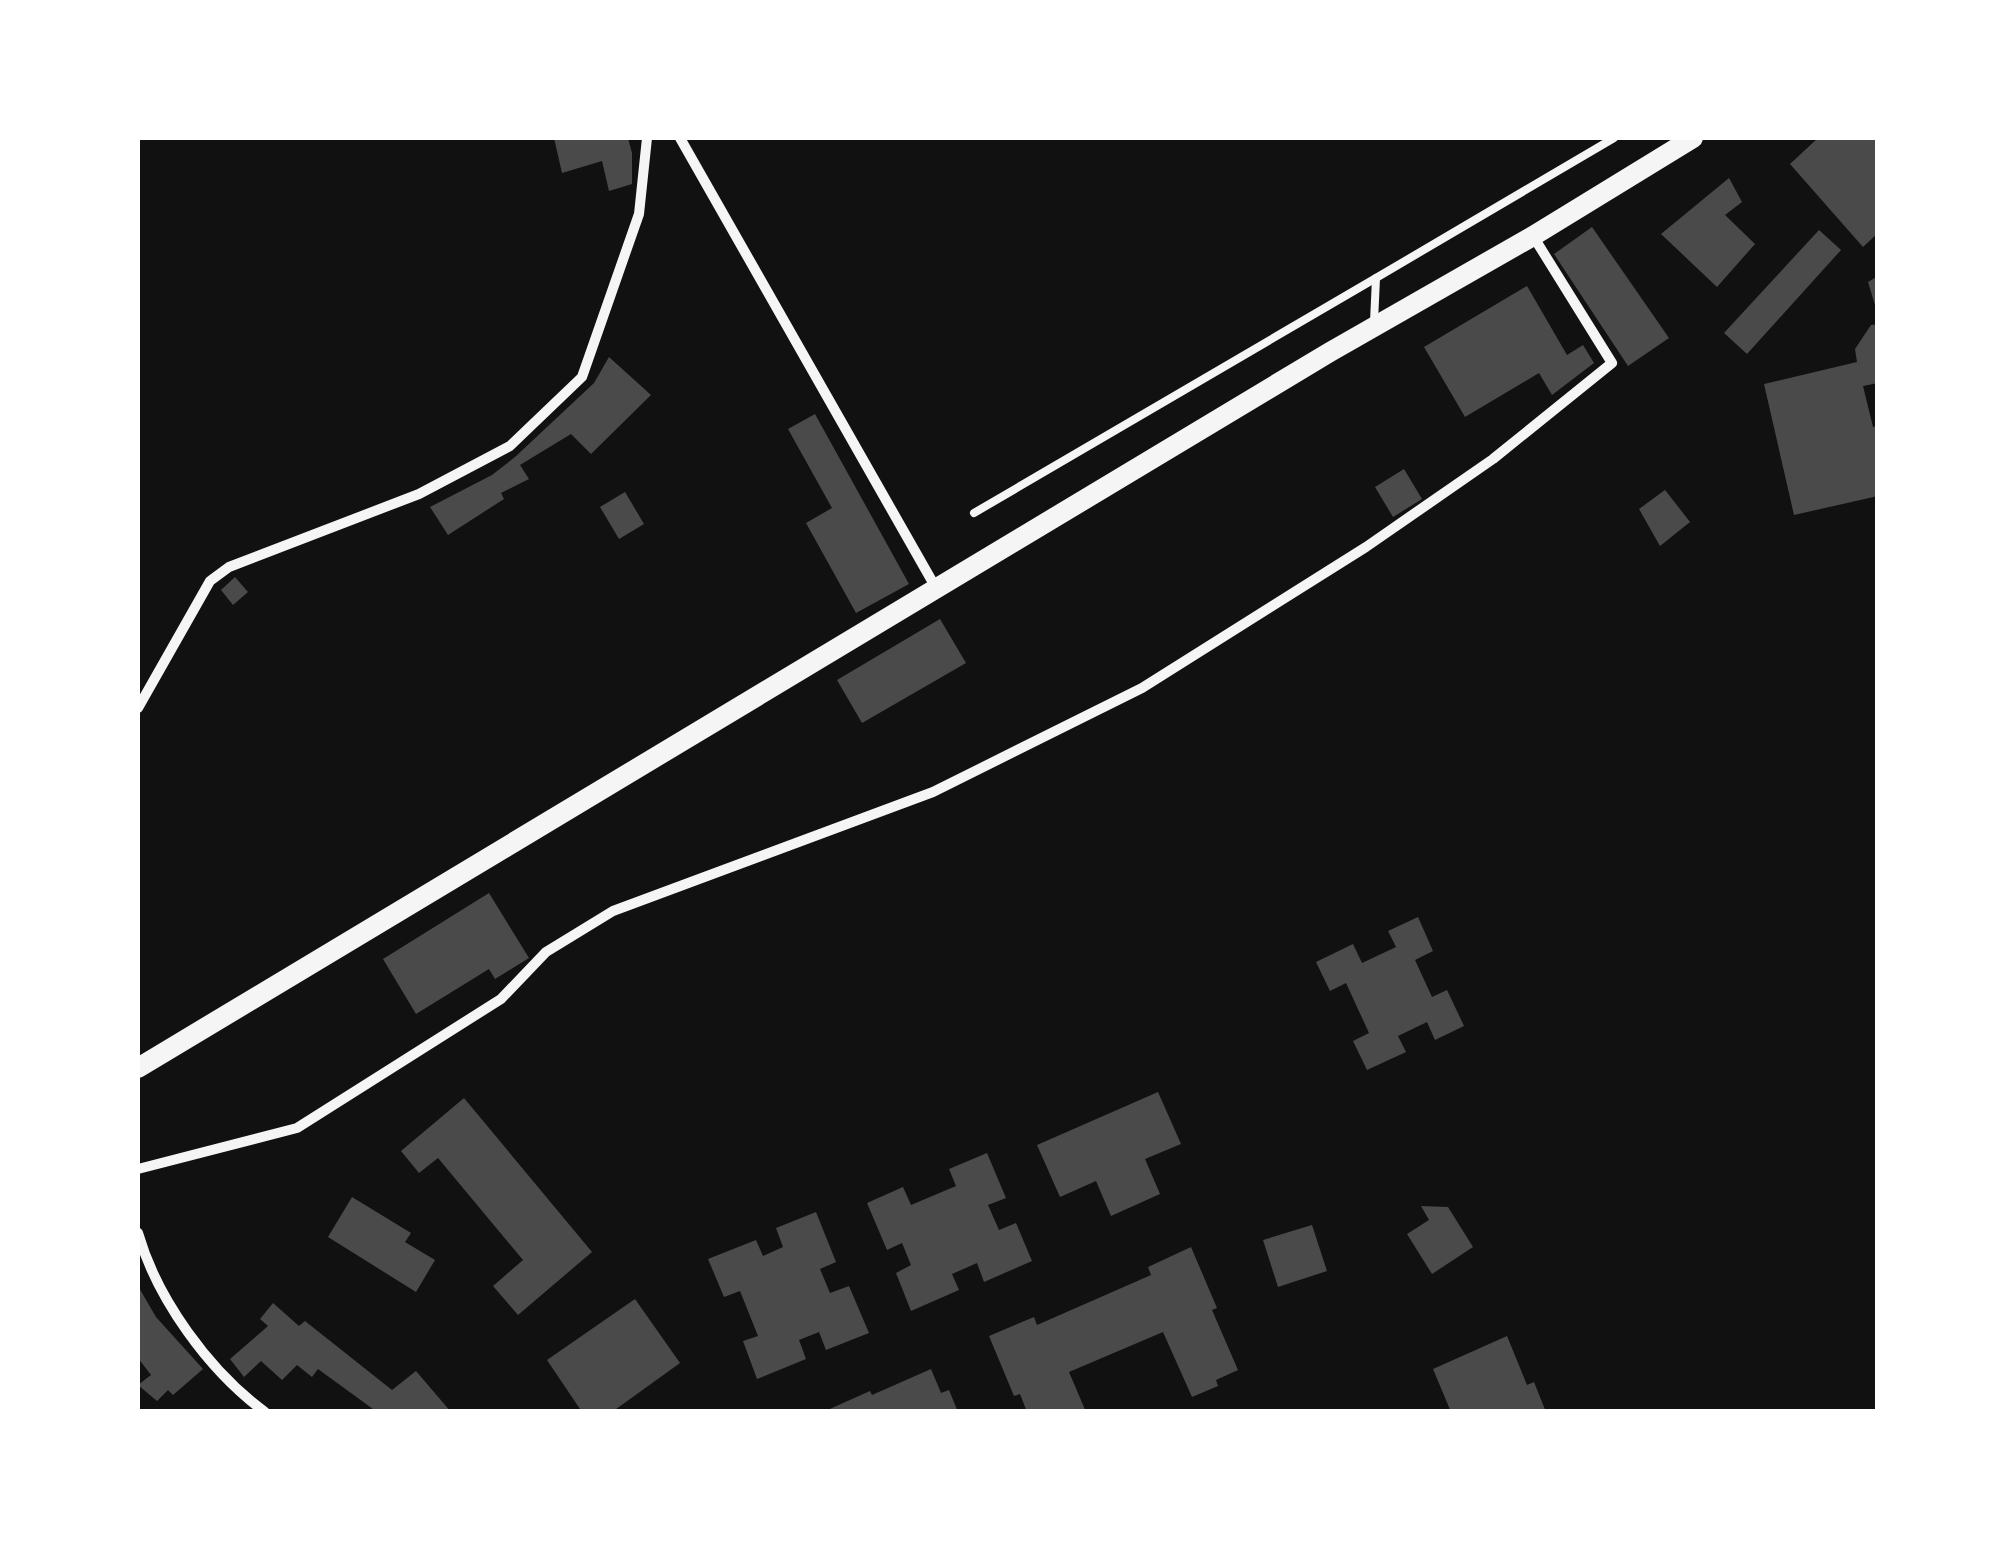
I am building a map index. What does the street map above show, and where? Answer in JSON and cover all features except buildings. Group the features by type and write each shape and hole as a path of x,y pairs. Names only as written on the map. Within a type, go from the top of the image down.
{"main road":[{"path":"138,1068 1693,138"}],"street":[{"path":"138,708 210,581 229,566 420,494 510,446 582,377 639,214 647,138"},
{"path":"680,138 936,588"},
{"path":"138,1169 297,1128 501,998 546,952 613,911 933,792 1142,688 1366,547 1493,459 1612,363 1533,236"},
{"path":"138,1233 148,1266 186,1328 244,1396 265,1412"}],"lane":[{"path":"974,512 1614,138"},
{"path":"1373,328 1376,278"}]}
